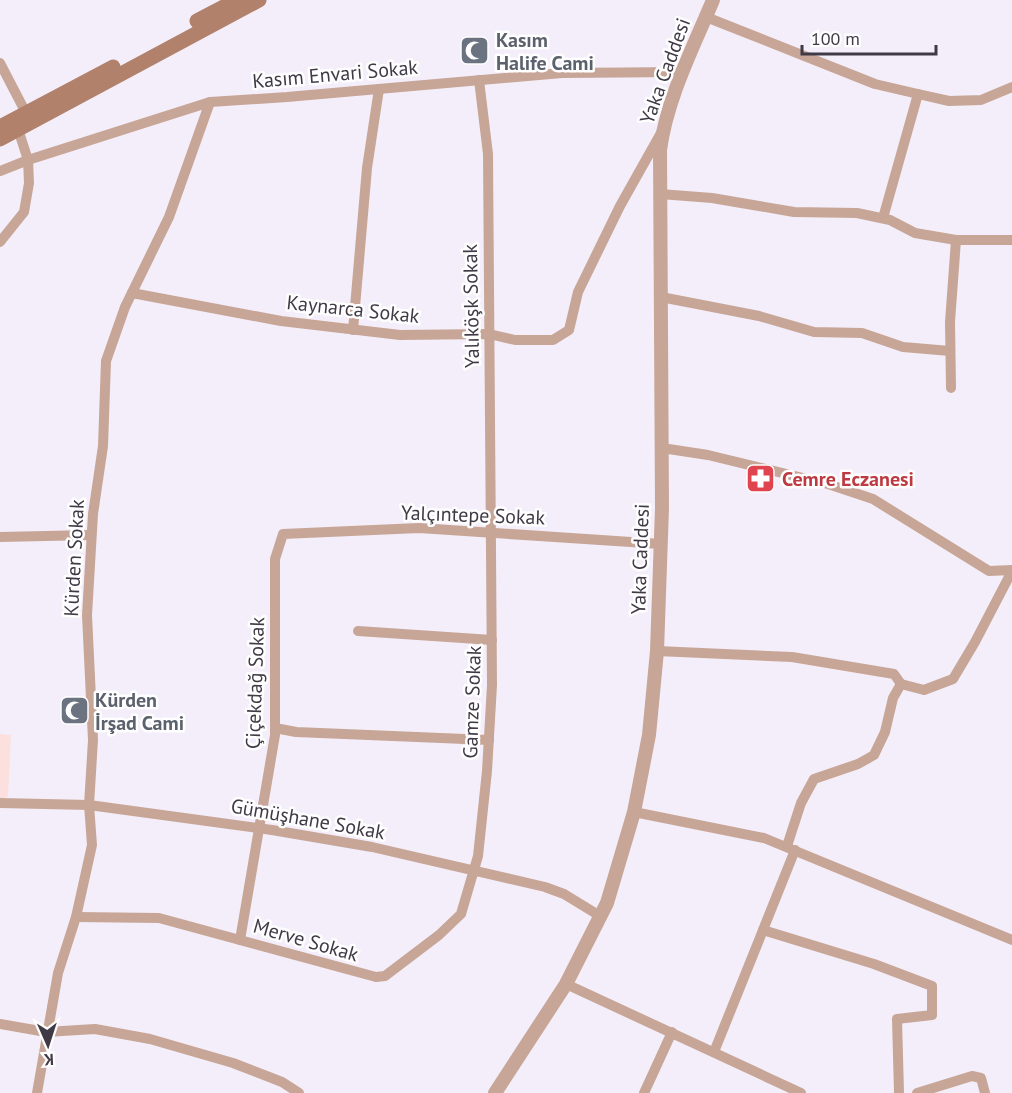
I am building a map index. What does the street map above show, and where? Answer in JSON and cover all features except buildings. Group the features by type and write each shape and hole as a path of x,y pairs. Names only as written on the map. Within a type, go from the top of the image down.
{"main road":[{"path":"0,127 237,0"},
{"path":"0,140 259,0"}],"street":[{"name":"Yaka Caddesi","path":"495,1093 566,984 607,903 634,812 649,735 657,651 662,448 660,150 663,130 683,72 713,0"},
{"path":"706,17 875,84 918,94 949,101 981,100 1012,87"},
{"path":"0,63 26,113"},
{"name":"Kasım Envari Sokak","path":"0,171 210,102 562,73 683,72"},
{"name":"Yalıköşk Sokak","path":"479,80 488,153 492,532"},
{"path":"353,330 367,168 379,89"},
{"path":"883,218 918,94"},
{"name":"Kürden Sokak","path":"37,1093 58,973 76,916 92,845 88,805 93,740 87,615 91,535 103,446 106,361 132,293 169,217 210,102"},
{"path":"0,242 24,212 29,183 28,160 18,129"},
{"name":"Kaynarca Sokak","path":"132,293 281,321 353,330 400,335 489,334 515,340 553,340 569,330 578,292 620,206 663,130"},
{"path":"660,194 712,198 794,212 857,213 890,220 915,233 957,240 1012,240"},
{"path":"951,388 950,351 957,240"},
{"path":"661,297 759,316 814,332 862,333 903,347 950,351"},
{"path":"657,651 792,657 894,674 901,684 924,690 953,679 1012,571 989,571 873,499 828,483 708,455 662,448"},
{"name":"Yalçıntepe Sokak","path":"283,534 419,528 661,544"},
{"name":"Gamze Sokak","path":"475,871 489,740 492,532"},
{"name":"Çiçekdağ Sokak","path":"240,940 275,728 274,559 283,534"},
{"path":"0,537 91,535"},
{"path":"358,631 492,640"},
{"path":"714,1052 763,930 791,848 801,802 814,779 858,764 874,755 885,732 893,698 901,684"},
{"path":"275,728 296,732 489,740"},
{"name":"Gümüşhane Sokak","path":"0,803 88,805 259,828 372,847 544,887 564,894 600,916"},
{"path":"634,812 765,838 1012,939"},
{"name":"Merve Sokak","path":"76,916 159,918 362,975 385,976 439,935 461,914 475,871"},
{"path":"763,930 874,964 932,986 932,1015 897,1018 898,1093"},
{"path":"566,984 801,1093"},
{"path":"0,1024 46,1032 95,1029 150,1039 233,1063 282,1083 297,1093"},
{"path":"644,1093 672,1032"},
{"path":"917,1093 972,1076 981,1078 985,1093"}],"shaded area":[{"path":"0,734 11,735 8,796 2,801 0,801"}],"place":[{"name":"Kasım Halife Cami","path":"475,51"},
{"name":"Cemre Eczanesi","path":"761,479"},
{"name":"Kürden İrşad Cami","path":"74,711"}]}
